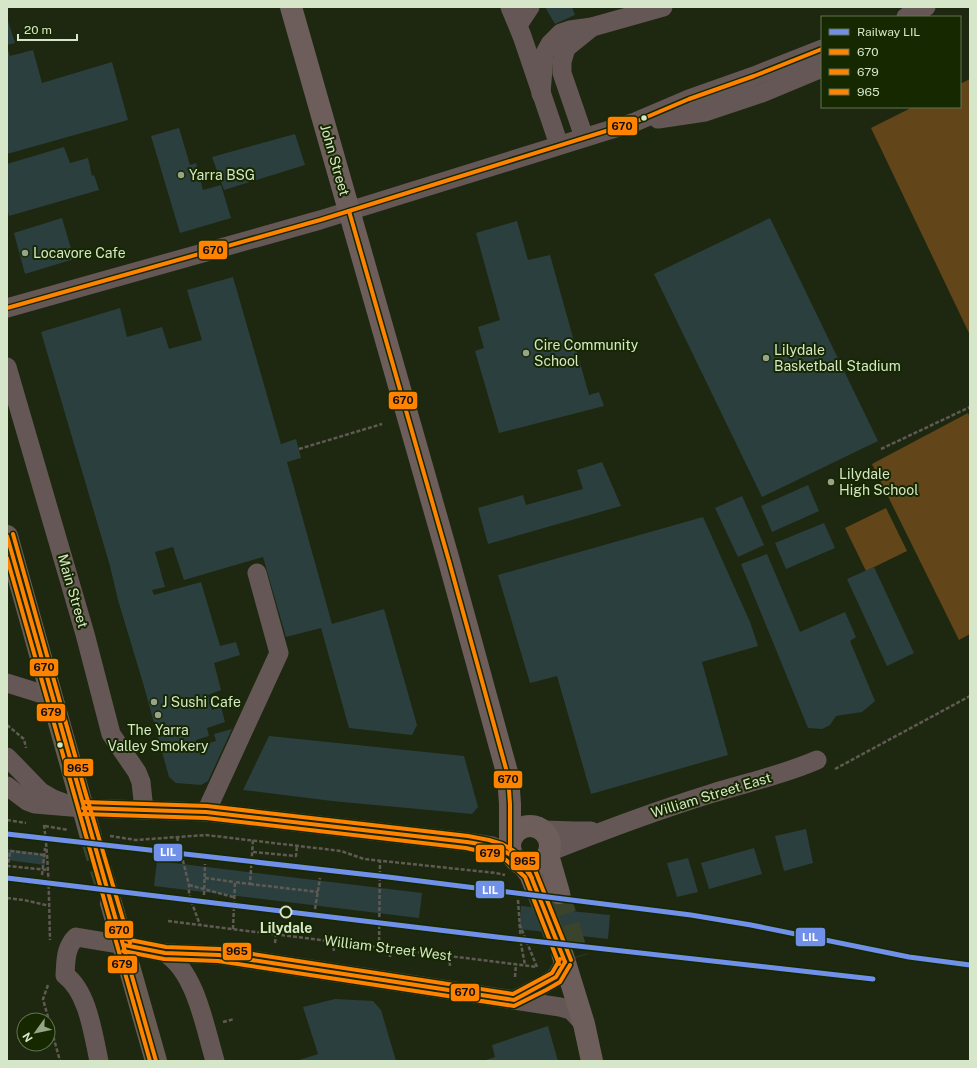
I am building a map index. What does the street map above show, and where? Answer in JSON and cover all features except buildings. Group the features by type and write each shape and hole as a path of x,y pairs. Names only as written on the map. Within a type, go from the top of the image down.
{"highway":[{"path":"7,536 90,835"},
{"path":"111,903 156,1061"}],"main road":[{"name":"John Street","path":"291,7 449,561 508,776 510,804 523,869"},
{"name":"John Street","path":"508,776 526,808 547,835 550,841 549,853"},
{"path":"541,829 528,825 518,829 511,838 523,869 541,863 549,853"},
{"path":"549,853 559,893"},
{"path":"569,958 592,1061"}],"street":[{"path":"510,7 520,30 559,145"},
{"path":"520,30 530,7"},
{"path":"541,94 544,55 550,44 561,33 570,30 592,27 663,7"},
{"path":"908,16 926,7"},
{"path":"584,137 562,73 562,62 566,48 592,27"},
{"path":"520,30 562,62"},
{"path":"7,308 349,211 635,122 689,99 754,76 821,49"},
{"path":"635,122 705,112 762,93 821,68"},
{"path":"754,76 762,93"},
{"name":"Main Street","path":"7,367 85,634 111,734 134,766 139,777 144,810"},
{"path":"206,812 279,653 257,573"},
{"path":"7,683 52,697"},
{"path":"7,758 41,792 47,796 83,808"},
{"name":"William Street East","path":"549,853 605,829 709,794 800,768 824,766"},
{"path":"7,786 30,803 83,808 206,812 492,846 523,869"},
{"name":"William Street East","path":"541,829 575,832 605,829"},
{"path":"99,1061 84,1001 78,988 65,975 67,952 69,946 76,937 165,953 219,955 567,1008 575,1013 584,1024"},
{"path":"165,953 177,963 189,982 198,1002 215,1061"},
{"path":"514,1000 556,977 569,958"}],"path":[{"path":"881,449 970,407"},
{"path":"299,449 382,424"},
{"path":"824,766 970,696"},
{"path":"45,826 90,835 136,840 206,835 254,840 340,851 364,859 496,873 523,869 518,907 521,944 525,965"},
{"path":"177,837 189,885 189,895 200,925"},
{"path":"250,884 254,840"},
{"path":"42,876 45,846"},
{"path":"252,852 296,856 297,846"},
{"path":"44,855 10,851 8,866 48,870"},
{"path":"379,947 380,861"},
{"path":"204,895 205,864"},
{"path":"205,878 318,892"},
{"path":"316,909 320,878"},
{"path":"232,929 234,882"},
{"path":"189,885 233,897"},
{"path":"7,898 50,906"},
{"name":"William Street West","path":"168,921 537,967 519,924"},
{"path":"275,944 276,934"},
{"path":"333,941 334,952"},
{"path":"390,948 390,957"},
{"path":"449,956 450,966"},
{"path":"515,979 516,964"}],"shaded area":[{"path":"970,79 970,335 871,128 911,108 961,108 961,84"},
{"path":"968,413 970,418 970,634 959,640 872,464"},
{"path":"886,508 907,551 866,571 845,528"}],"tunnel":[{"path":"91,837 111,903"},
{"path":"536,889 563,956"},
{"path":"559,893 578,957"}],"rail line":[{"name":"LIL","path":"7,834 388,877 691,915 751,925 909,957 970,965"},
{"name":"LIL","path":"7,878 497,937 873,979"}],"transit line":[{"name":"670","path":"7,308 320,220 635,122 689,99 754,76 821,49"},
{"name":"670","path":"349,211 449,561 508,776 510,804 510,849 515,859 523,865 530,874 565,962"},
{"name":"965","path":"13,534 85,791 130,943"},
{"name":"670","path":"7,536 156,1061"},
{"name":"679","path":"7,558 150,1061"},
{"name":"965","path":"83,802 207,806 468,836 502,844 514,851 535,870 571,960"},
{"name":"670","path":"83,808 206,812 467,842 497,848 504,851 518,861 532,878"},
{"name":"679","path":"83,814 206,818 466,848 497,855 506,860 525,877 559,964"},
{"name":"965","path":"125,939 166,947 220,949 513,994 552,973 560,959"},
{"name":"670","path":"124,945 165,953 219,955 514,1000 556,977 565,962"},
{"name":"679","path":"123,951 164,959 218,961 514,1006 560,982 570,965"}],"place":[{"name":"Yarra BSG","path":"181,175"},
{"name":"Locavore Cafe","path":"25,253"},
{"name":"Cire Community School","path":"526,353"},
{"name":"Lilydale Basketball Stadium","path":"766,358"},
{"name":"Lilydale High School","path":"831,482"},
{"name":"J Sushi Cafe","path":"154,702"},
{"name":"The Yarra Valley Smokery","path":"158,715"},
{"name":"Lilydale","path":"286,912"}]}
